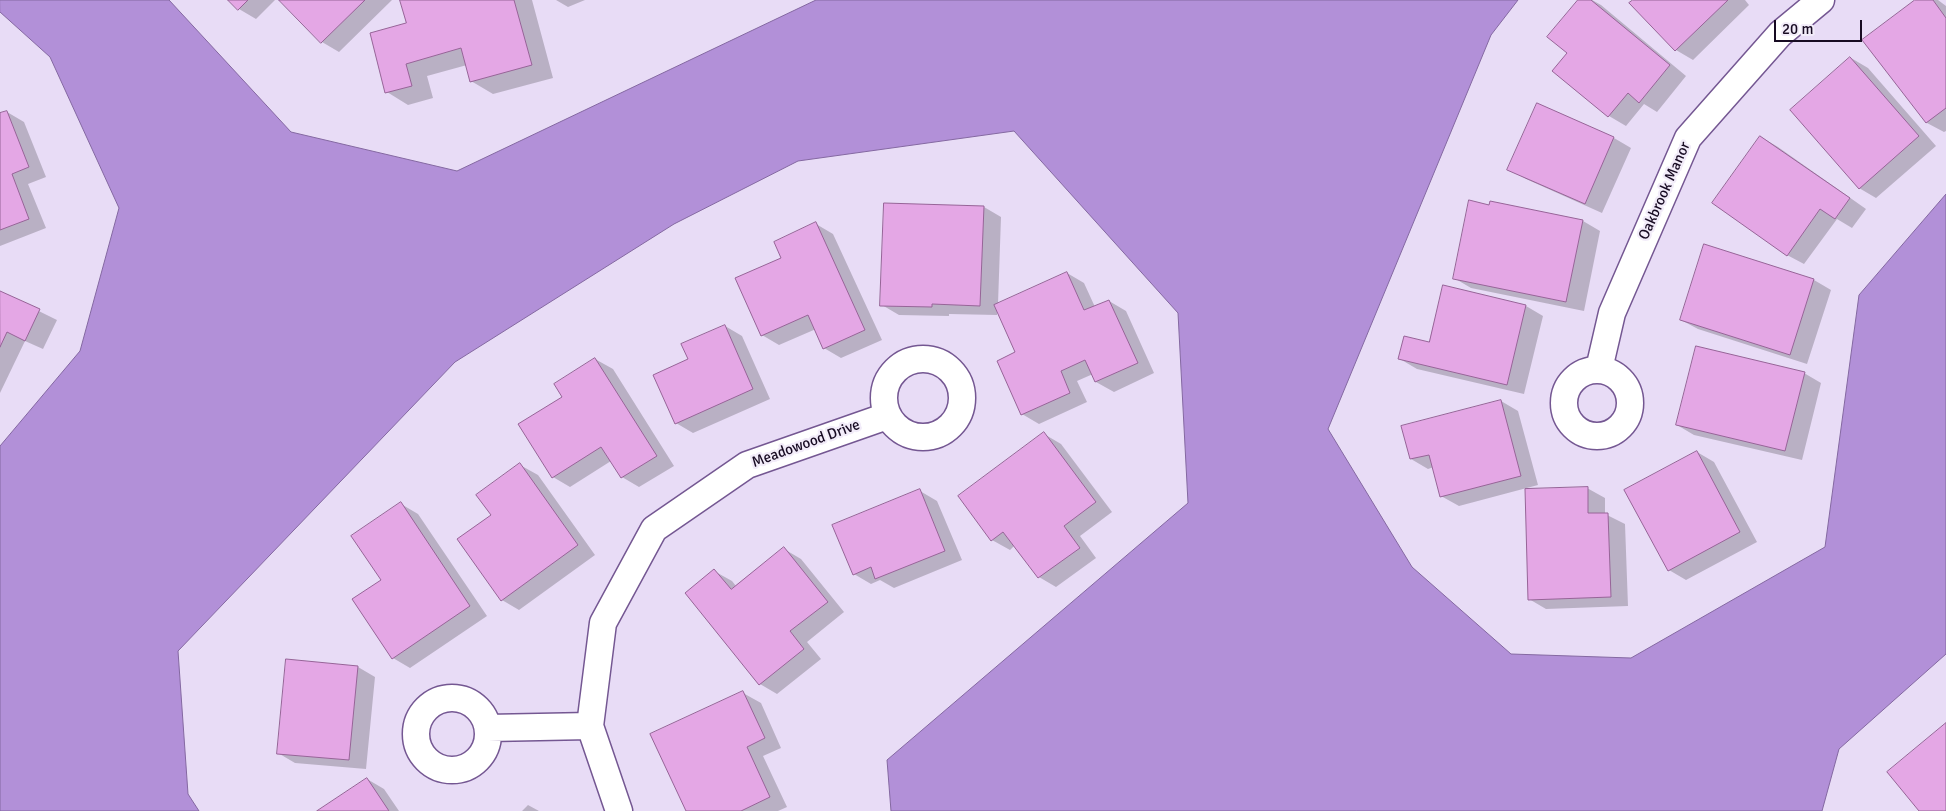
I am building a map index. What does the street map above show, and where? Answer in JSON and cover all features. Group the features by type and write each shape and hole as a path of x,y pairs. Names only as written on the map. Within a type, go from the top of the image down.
{"street":[{"name":"Oakbrook Manor","path":"1599,369 1612,313 1688,138 1780,34 1821,0"},
{"name":"Meadowood Drive","path":"619,811 590,726 603,623 654,529 747,465 888,416"},
{"path":"488,728 590,726"}],"shaded area":[{"path":"0,0 169,0 291,132 457,171 816,0 1518,0 1491,35 1328,429 1412,567 1511,654 1631,658 1825,547 1859,295 1946,194 1946,654 1839,749 1822,811 891,811 887,760 1188,503 1178,313 1014,131 798,161 674,224 455,362 178,651 188,794 199,811 0,811 0,446 80,351 119,208 50,57 0,12"}],"building":[{"path":"228,0 248,0 238,10"},
{"path":"279,0 365,0 321,43"},
{"path":"400,0 514,0 532,65 470,82 461,48 406,64 412,86 385,93 370,33 406,23"},
{"path":"1578,0 1591,0 1670,65 1639,103 1628,93 1608,117 1552,71 1567,53 1547,37"},
{"path":"1633,0 1728,0 1675,51 1629,3"},
{"path":"1915,0 1933,0 1946,18 1946,108 1926,123 1862,40"},
{"path":"1850,57 1919,136 1859,189 1790,110"},
{"path":"1537,103 1614,137 1585,204 1507,170"},
{"path":"7,111 29,167 12,174 29,219 0,230 0,113"},
{"path":"1760,136 1850,198 1835,219 1820,209 1787,256 1712,203"},
{"path":"1469,200 1489,205 1490,201 1583,220 1566,302 1453,279"},
{"path":"884,203 984,206 980,306 932,304 932,307 880,306"},
{"path":"816,222 865,330 823,349 808,315 761,336 735,278 781,258 774,242"},
{"path":"1704,244 1814,279 1790,355 1680,320"},
{"path":"1067,272 1084,310 1109,300 1138,363 1095,382 1085,360 1061,371 1070,393 1021,415 997,361 1015,352 994,305"},
{"path":"1443,285 1526,305 1507,385 1398,359 1404,336 1429,342"},
{"path":"0,291 40,309 25,341 7,332 0,347"},
{"path":"725,325 753,389 675,424 653,375 688,359 681,344"},
{"path":"1696,346 1805,372 1785,451 1676,425"},
{"path":"595,358 657,456 621,478 601,447 552,478 518,424 562,397 554,384"},
{"path":"1501,400 1521,476 1440,497 1429,455 1410,459 1401,426"},
{"path":"1044,432 1096,502 1064,526 1080,548 1038,578 1003,532 991,541 958,496"},
{"path":"1697,451 1740,532 1668,571 1624,490"},
{"path":"520,463 578,545 501,601 457,539 491,515 476,495"},
{"path":"1588,487 1588,513 1608,513 1611,597 1528,600 1525,489"},
{"path":"920,489 945,551 875,579 871,567 853,575 832,525"},
{"path":"401,502 470,606 392,659 352,599 381,580 351,536"},
{"path":"784,547 828,602 790,631 804,649 759,685 685,593 714,569 731,589"},
{"path":"286,659 358,666 349,760 277,754"},
{"path":"743,691 765,738 747,747 770,797 741,811 686,811 650,734"},
{"path":"1946,723 1946,811 1919,811 1887,772"},
{"path":"367,778 389,811 317,811"}]}
